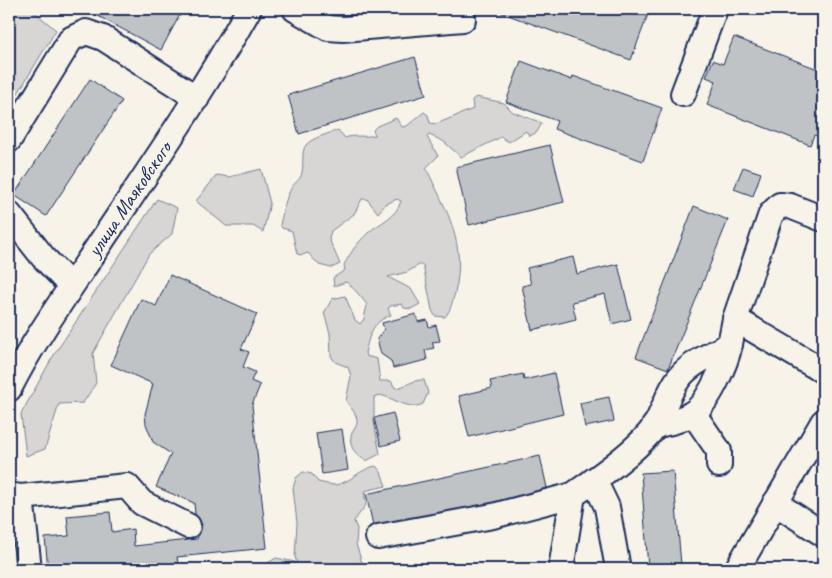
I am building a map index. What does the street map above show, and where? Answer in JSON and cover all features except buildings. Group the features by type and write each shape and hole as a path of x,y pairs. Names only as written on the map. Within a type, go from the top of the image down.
{"street":[{"path":"232,39 241,9"},
{"name":"улица Маяковского","path":"9,389 21,365 71,286 198,98 249,9"},
{"path":"295,9 328,28 343,29 463,19"},
{"path":"682,94 715,9"},
{"path":"9,140 71,40 86,32 103,38 198,98"},
{"path":"654,426 674,422 694,413 711,391 727,360 735,319 771,214 780,205 790,206 823,219"},
{"path":"9,214 43,257 71,286"},
{"path":"735,319 823,371"},
{"path":"378,538 493,516 573,495 624,456 654,426 664,402 679,376 700,360 730,344"},
{"path":"694,413 719,451 719,465"},
{"path":"740,568 775,503 823,422"},
{"path":"594,480 606,507 618,569"},
{"path":"29,569 15,496 127,486 142,503 188,526"},
{"path":"561,569 573,495"},
{"path":"775,503 823,534"}],"shaded area":[{"path":"9,9 31,9 56,30 9,108"},
{"path":"476,97 504,103 513,112 542,123 537,132 530,136 526,131 509,142 501,137 461,157 443,141 429,135 427,137 438,156 426,168 448,214 457,243 458,275 455,293 450,309 445,317 435,316 432,310 423,265 388,277 411,289 420,304 411,309 404,308 402,304 390,306 388,309 391,315 384,318 372,330 365,353 366,356 377,359 380,381 391,381 395,388 424,380 428,393 423,404 418,406 407,405 380,395 374,397 374,422 380,454 366,461 353,450 351,438 357,425 357,419 346,401 351,376 348,367 335,362 331,356 330,333 324,313 332,299 345,296 355,320 360,324 364,319 366,303 346,282 334,286 333,278 345,270 344,265 361,240 392,216 401,201 397,199 386,204 378,213 367,199 362,199 354,214 331,231 329,239 340,264 331,268 319,265 308,253 297,254 292,231 282,228 280,225 286,201 292,187 301,175 304,148 313,140 338,130 345,138 375,135 373,130 377,126 396,118 402,127 407,126 424,112 428,115 430,123 436,124 473,109 472,100"},
{"path":"261,169 270,203 263,232 253,226 226,226 196,201 217,175 229,177"},
{"path":"157,199 177,208 172,234 149,254 93,353 96,383 83,403 59,404 45,449 26,456 21,414 52,358"},
{"path":"376,466 381,472 386,486 364,491 366,505 354,521 357,529 356,544 364,569 299,569 295,557 297,523 293,488 296,478 303,472 312,474 318,482 335,485"},
{"path":"276,558 295,562 295,569 258,569"}]}
